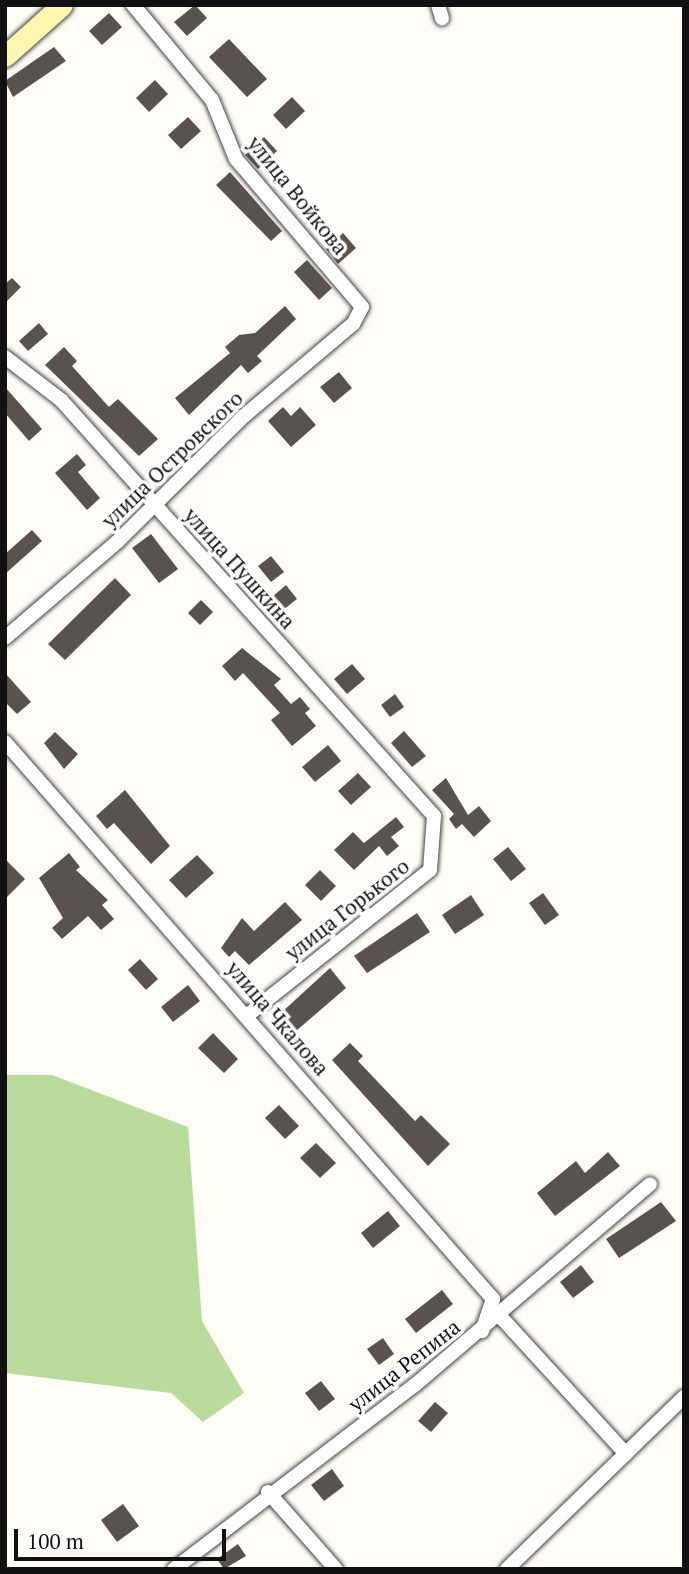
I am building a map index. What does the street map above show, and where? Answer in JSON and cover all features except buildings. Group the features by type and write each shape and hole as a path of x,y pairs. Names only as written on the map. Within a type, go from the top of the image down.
{"street":[{"path":"5,57 62,5"},
{"name":"улица Войкова","path":"133,5 212,100 236,159 362,307"},
{"name":"улица Островского","path":"5,638 117,542 152,501 354,324 362,307"},
{"name":"улица Пушкина","path":"5,357 61,400 434,816"},
{"name":"улица Чкалова","path":"5,742 248,1015 493,1299 482,1331"},
{"name":"улица Горького","path":"248,1015 430,870 434,816"},
{"name":"улица Репина","path":"174,1569 268,1492 482,1331 650,1184"},
{"path":"499,1315 625,1454"},
{"path":"507,1569 684,1397"},
{"path":"268,1492 335,1569"}],"green space":[{"path":"5,1075 52,1075 188,1127 202,1321 244,1393 203,1422 171,1393 5,1373"}]}
